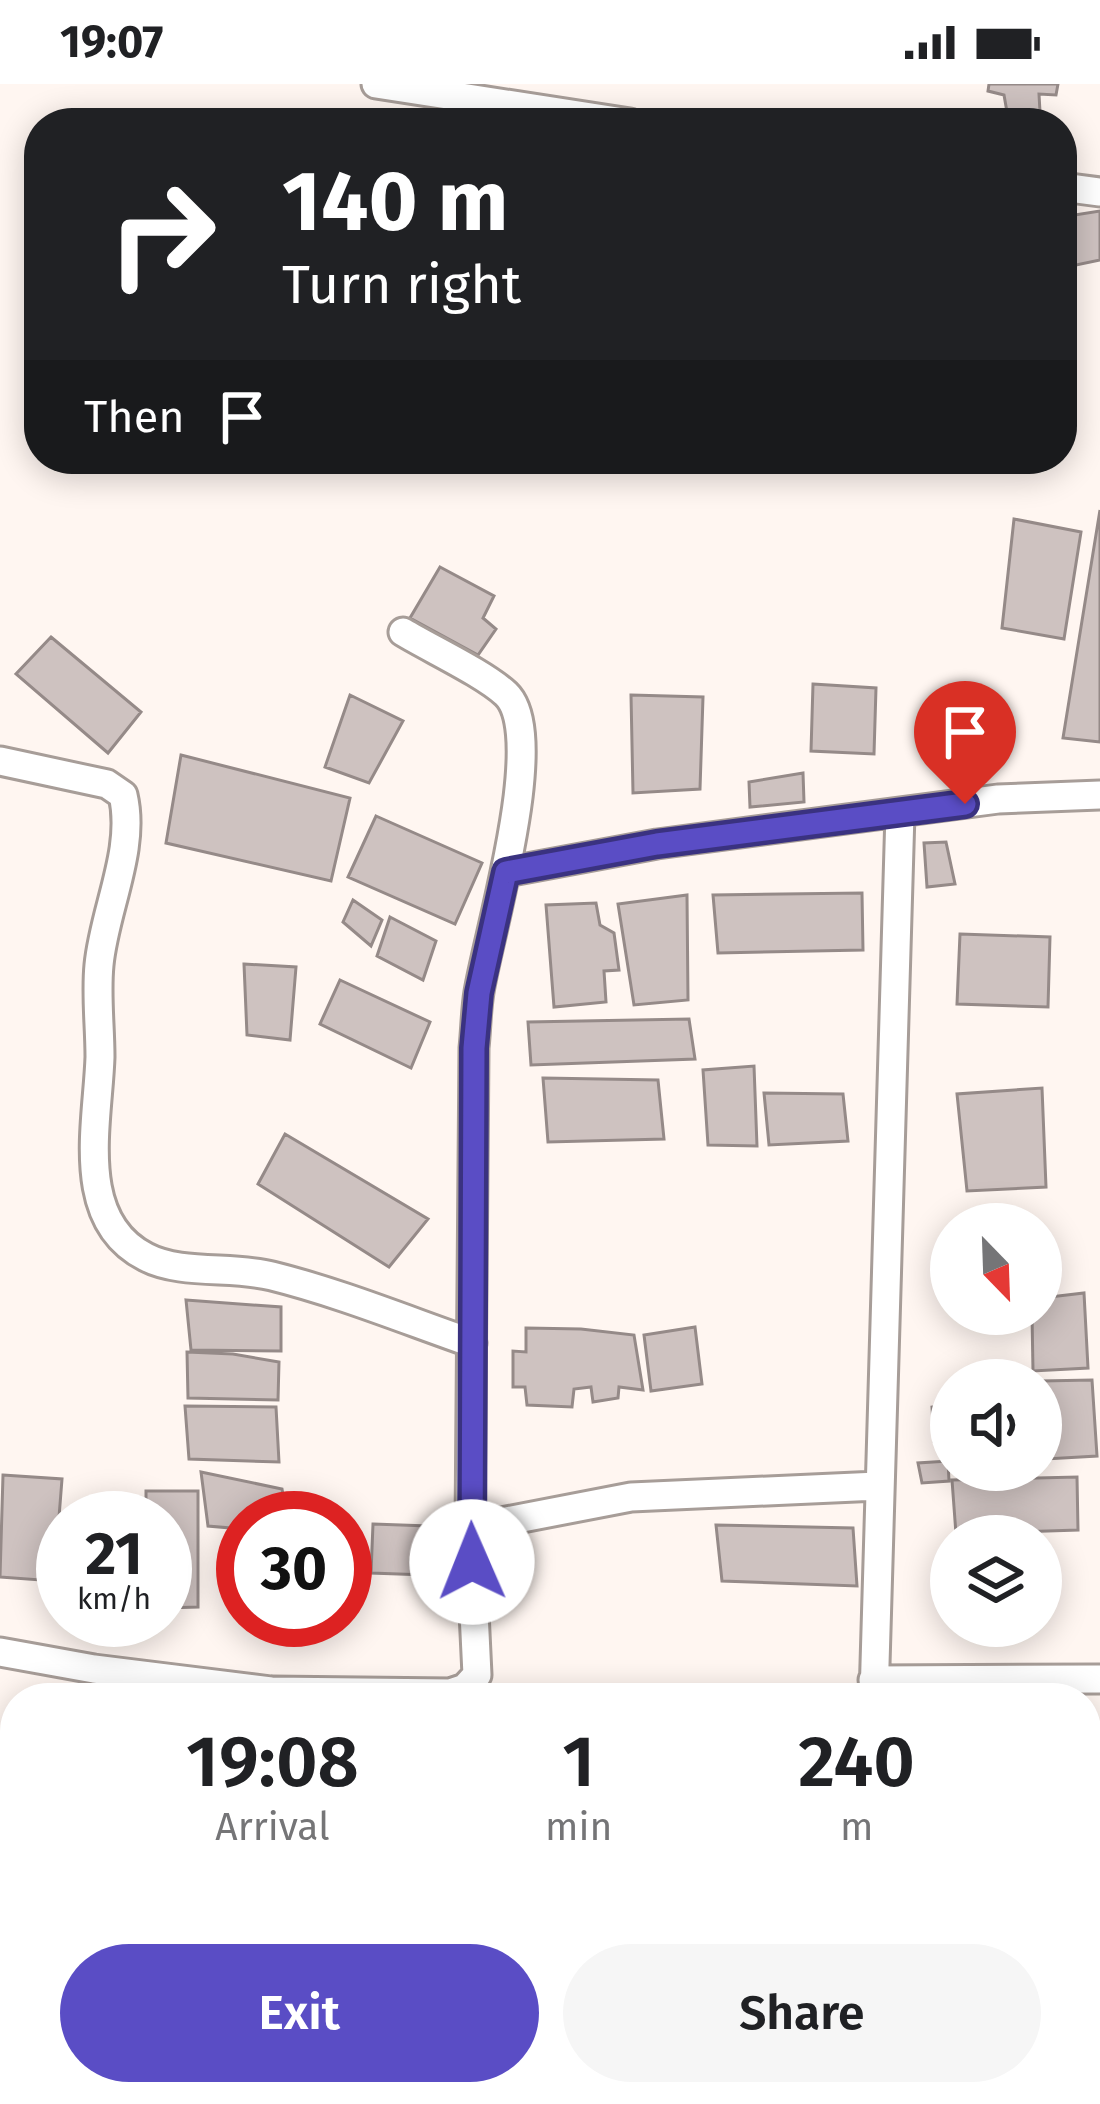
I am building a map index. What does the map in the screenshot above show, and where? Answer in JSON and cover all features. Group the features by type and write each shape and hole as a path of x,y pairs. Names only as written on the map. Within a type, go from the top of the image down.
{"street":[{"path":"376,84 507,94 566,108"},
{"path":"403,632 506,694 518,712 520,780 506,872 479,993 474,1048 470,1528 477,1675 470,1683"},
{"path":"0,761 107,784 123,794 124,839 99,965 94,1165 104,1210 123,1237 144,1257 171,1265 271,1275 472,1343"},
{"path":"506,872 657,844 998,799 1100,795"},
{"path":"873,1683 900,813"},
{"path":"470,1528 631,1497 878,1486"},
{"path":"0,1652 207,1683"},
{"path":"93,1683 94,1669"},
{"path":"1009,1683 1100,1679"}],"building":[{"path":"989,84 1058,84 1056,95 1039,94 1040,108 1006,108 1004,95 988,91"},
{"path":"1100,211 1100,260 1077,265 1077,215"},
{"path":"1100,510 1100,742 1063,738"},
{"path":"1014,519 1081,532 1064,639 1002,628"},
{"path":"440,567 494,596 483,618 496,629 478,655 410,618"},
{"path":"51,637 141,712 108,753 16,674"},
{"path":"813,684 876,688 874,754 811,751"},
{"path":"350,695 403,721 369,783 325,767"},
{"path":"631,695 703,697 700,789 633,793"},
{"path":"181,755 350,798 331,881 166,843"},
{"path":"803,773 804,802 750,807 749,782"},
{"path":"376,816 482,863 455,924 348,877"},
{"path":"946,842 955,884 927,887 924,843"},
{"path":"862,893 863,950 718,953 713,895"},
{"path":"687,895 688,1000 634,1005 618,904"},
{"path":"353,900 382,920 371,946 343,922"},
{"path":"596,903 600,925 614,933 619,970 604,971 606,1002 554,1007 546,905"},
{"path":"390,917 436,941 423,980 377,956"},
{"path":"960,934 1050,937 1048,1007 957,1004"},
{"path":"244,964 296,967 290,1040 247,1035"},
{"path":"340,980 430,1022 411,1068 320,1024"},
{"path":"689,1019 695,1059 531,1065 528,1022"},
{"path":"754,1066 757,1146 708,1145 703,1070"},
{"path":"543,1078 658,1080 664,1139 548,1142"},
{"path":"1042,1088 1046,1187 967,1191 957,1094"},
{"path":"764,1093 843,1094 848,1141 769,1145"},
{"path":"285,1134 428,1219 389,1267 258,1184"},
{"path":"1084,1293 1088,1368 1062,1369 1062,1359 1033,1359 1032,1335 1062,1335 1062,1296"},
{"path":"186,1300 281,1307 281,1351 191,1350"},
{"path":"695,1327 702,1384 651,1391 644,1335"},
{"path":"526,1328 634,1335 643,1390 619,1387 618,1398 593,1402 591,1387 574,1389 572,1407 527,1405 525,1387 513,1387 513,1351 526,1352"},
{"path":"187,1352 279,1362 278,1400 188,1398"},
{"path":"1092,1380 1097,1456 1062,1458 1062,1381"},
{"path":"185,1406 276,1407 279,1462 189,1459"},
{"path":"930,1462 930,1482 922,1483 918,1463"},
{"path":"201,1472 282,1489 216,1491 216,1527 208,1526"},
{"path":"3,1475 62,1479 61,1491 36,1491 36,1580 0,1577"},
{"path":"1062,1477 1077,1477 1078,1530 1062,1531 1062,1515 955,1515 953,1491 1062,1491"},
{"path":"192,1491 198,1491 198,1607 192,1607"},
{"path":"373,1524 456,1527 454,1576 372,1573"},
{"path":"716,1525 853,1528 857,1586 722,1581"}],"route":[{"path":"472,1562 474,1048 479,993 506,872 657,844 965,804"}]}
